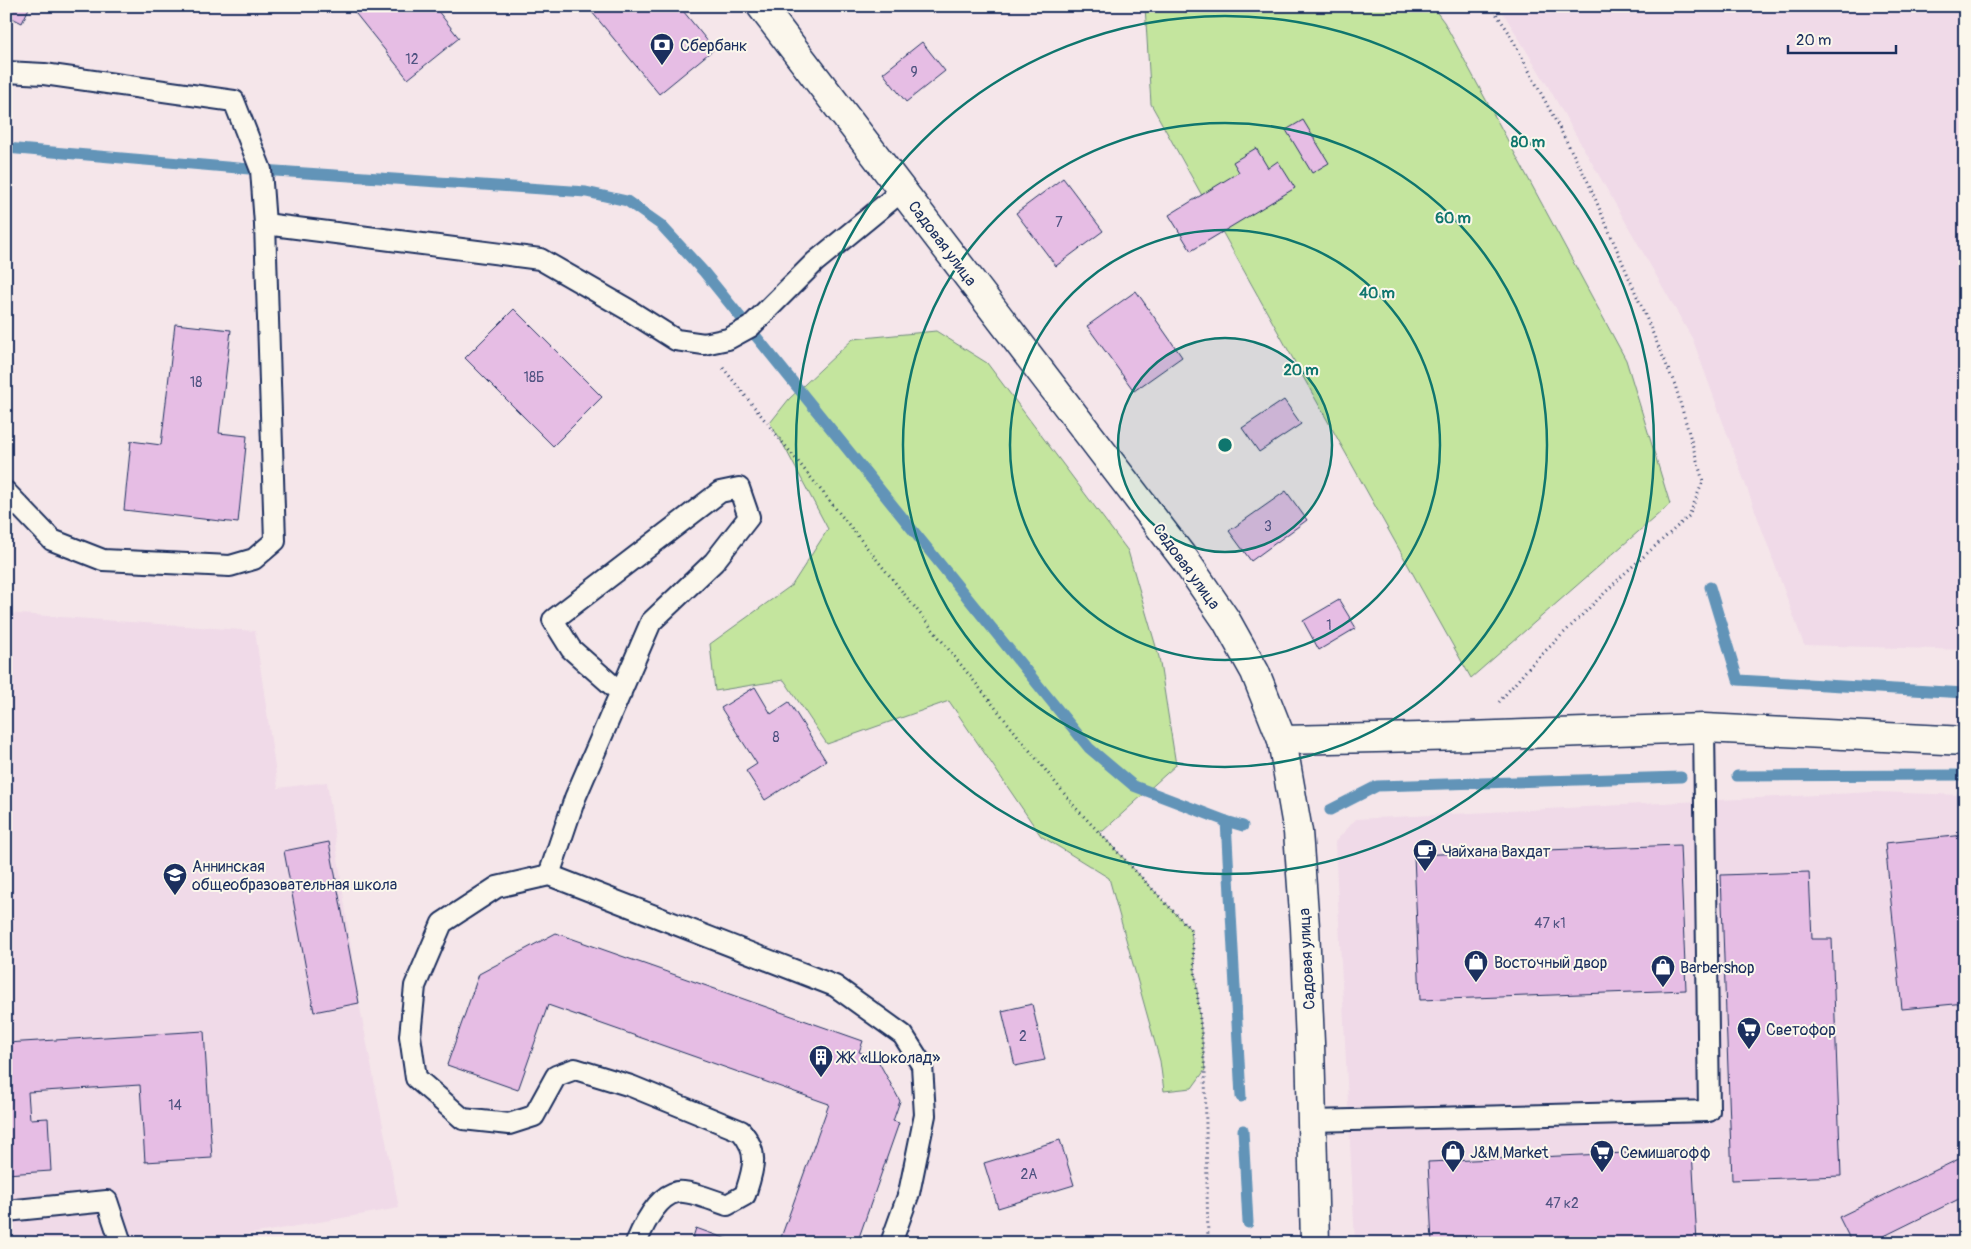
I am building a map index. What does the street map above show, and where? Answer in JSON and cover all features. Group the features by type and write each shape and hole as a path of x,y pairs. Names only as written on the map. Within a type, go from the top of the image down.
{"main road":[{"name":"Садовая улица","path":"761,6 1190,568 1226,620 1255,672 1282,740 1298,832 1305,927 1315,1243"},
{"path":"1282,740 1704,728 1965,741"}],"lane":[{"path":"6,72 44,74 234,101 261,170 265,224 275,541 254,559 230,566 103,560 52,540 6,492"},
{"path":"265,224 540,259 627,309 676,340 704,344 728,339 750,327 815,262 903,190"},
{"path":"549,876 575,798 621,692 651,622 714,562 749,517 739,488 720,492 553,620 571,649 621,692"},
{"path":"1312,1120 1709,1111 1704,728"},
{"path":"636,1243 642,1228 658,1203 677,1192 707,1197 727,1205 746,1195 755,1165 750,1142 741,1131 631,1086 575,1069 556,1076 534,1116 509,1124 463,1119 416,1078 410,1036 415,986 442,923 497,887 549,876 835,986 903,1035 922,1065 925,1115 909,1192 891,1243"},
{"path":"6,1211 107,1201 121,1243"}],"path":[{"path":"1469,736 1530,666 1624,574 1689,516 1703,481 1675,385 1588,182 1508,31 1491,6"},
{"path":"704,344 1075,807 1191,930 1205,1070 1208,1243"}],"shaded area":[{"path":"1499,6 1965,6 1965,650 1804,645 1693,340 1549,88"},
{"name":"Аннинская общеобразовательная школа","path":"6,613 255,631 278,788 327,782 359,1003 399,1208 199,1243 6,1243"},
{"path":"1873,792 1965,795 1965,1243 1355,1243 1335,842 1356,819"}],"green space":[{"path":"1145,6 1432,6 1444,22 1626,360 1670,504 1471,678 1151,104"},
{"path":"936,331 987,363 1128,551 1159,657 1176,765 1103,831 1098,831 1191,930 1205,1070 1192,1088 1164,1091 1160,1061 1109,878 1041,836 949,701 827,744 784,680 715,691 710,644 792,585 828,529 770,423 789,399 853,339"}],"building":[{"path":"6,6 30,6 22,23 6,15"},
{"path":"355,6 434,6 459,38 408,79 352,9"},
{"path":"587,6 679,6 714,49 659,94"},
{"path":"922,42 945,71 906,102 883,73"},
{"path":"1303,120 1329,163 1312,173 1286,130"},
{"path":"1256,148 1268,168 1278,161 1295,188 1191,251 1169,215 1239,172 1233,162"},
{"path":"1063,178 1103,231 1056,266 1016,213"},
{"path":"1136,291 1182,357 1134,391 1087,326"},
{"path":"514,309 602,397 553,446 465,358"},
{"path":"175,324 231,330 219,433 247,436 238,523 124,510 131,441 161,445"},
{"path":"1284,400 1301,424 1259,452 1242,428"},
{"path":"1286,491 1307,520 1251,561 1229,531"},
{"path":"1339,600 1356,628 1319,650 1303,621"},
{"path":"755,687 771,714 789,702 826,761 765,800 746,771 757,764 721,708"},
{"path":"1965,835 1965,1003 1902,1009 1885,843"},
{"path":"329,842 359,1003 314,1012 284,851"},
{"path":"1680,845 1686,990 1420,1000 1414,855"},
{"path":"1809,872 1812,939 1832,939 1841,1176 1732,1180 1721,875"},
{"name":"ЖК «Шоколад»","path":"556,933 863,1041 859,1052 876,1057 900,1101 893,1121 899,1123 857,1243 779,1243 829,1104 548,1005 518,1090 447,1065 479,974"},
{"path":"1032,1004 1045,1060 1015,1066 1002,1011"},
{"path":"204,1031 212,1158 145,1162 140,1085 28,1092 30,1119 48,1118 51,1171 6,1174 6,1043"},
{"path":"1060,1140 1074,1185 998,1208 984,1163"},
{"path":"1692,1150 1697,1243 1432,1243 1428,1162"},
{"path":"1965,1156 1965,1196 1870,1243 1852,1243 1839,1217"},
{"path":"696,1228 738,1243 691,1243"}],"waterway":[{"path":"6,148 261,170 586,192 627,201 661,225 704,272 1089,748 1134,786 1243,826"},
{"path":"1710,587 1738,680 1965,693"},
{"path":"1737,776 1965,775"},
{"path":"1330,810 1377,786 1681,777"},
{"path":"1226,821 1241,1097"},
{"path":"1243,1130 1248,1223"}],"place":[{"name":"Сбербанк","path":"662,66"},
{"name":"Чайхана Вахдат","path":"1425,872"},
{"name":"Аннинская общеобразовательная школа","path":"175,896"},
{"name":"Восточный двор","path":"1476,983"},
{"name":"Barbershop","path":"1663,988"},
{"name":"Светофор","path":"1749,1050"},
{"name":"ЖК «Шоколад»","path":"821,1078"},
{"name":"J&M Market","path":"1453,1173"},
{"name":"Семишагофф","path":"1602,1173"}]}
